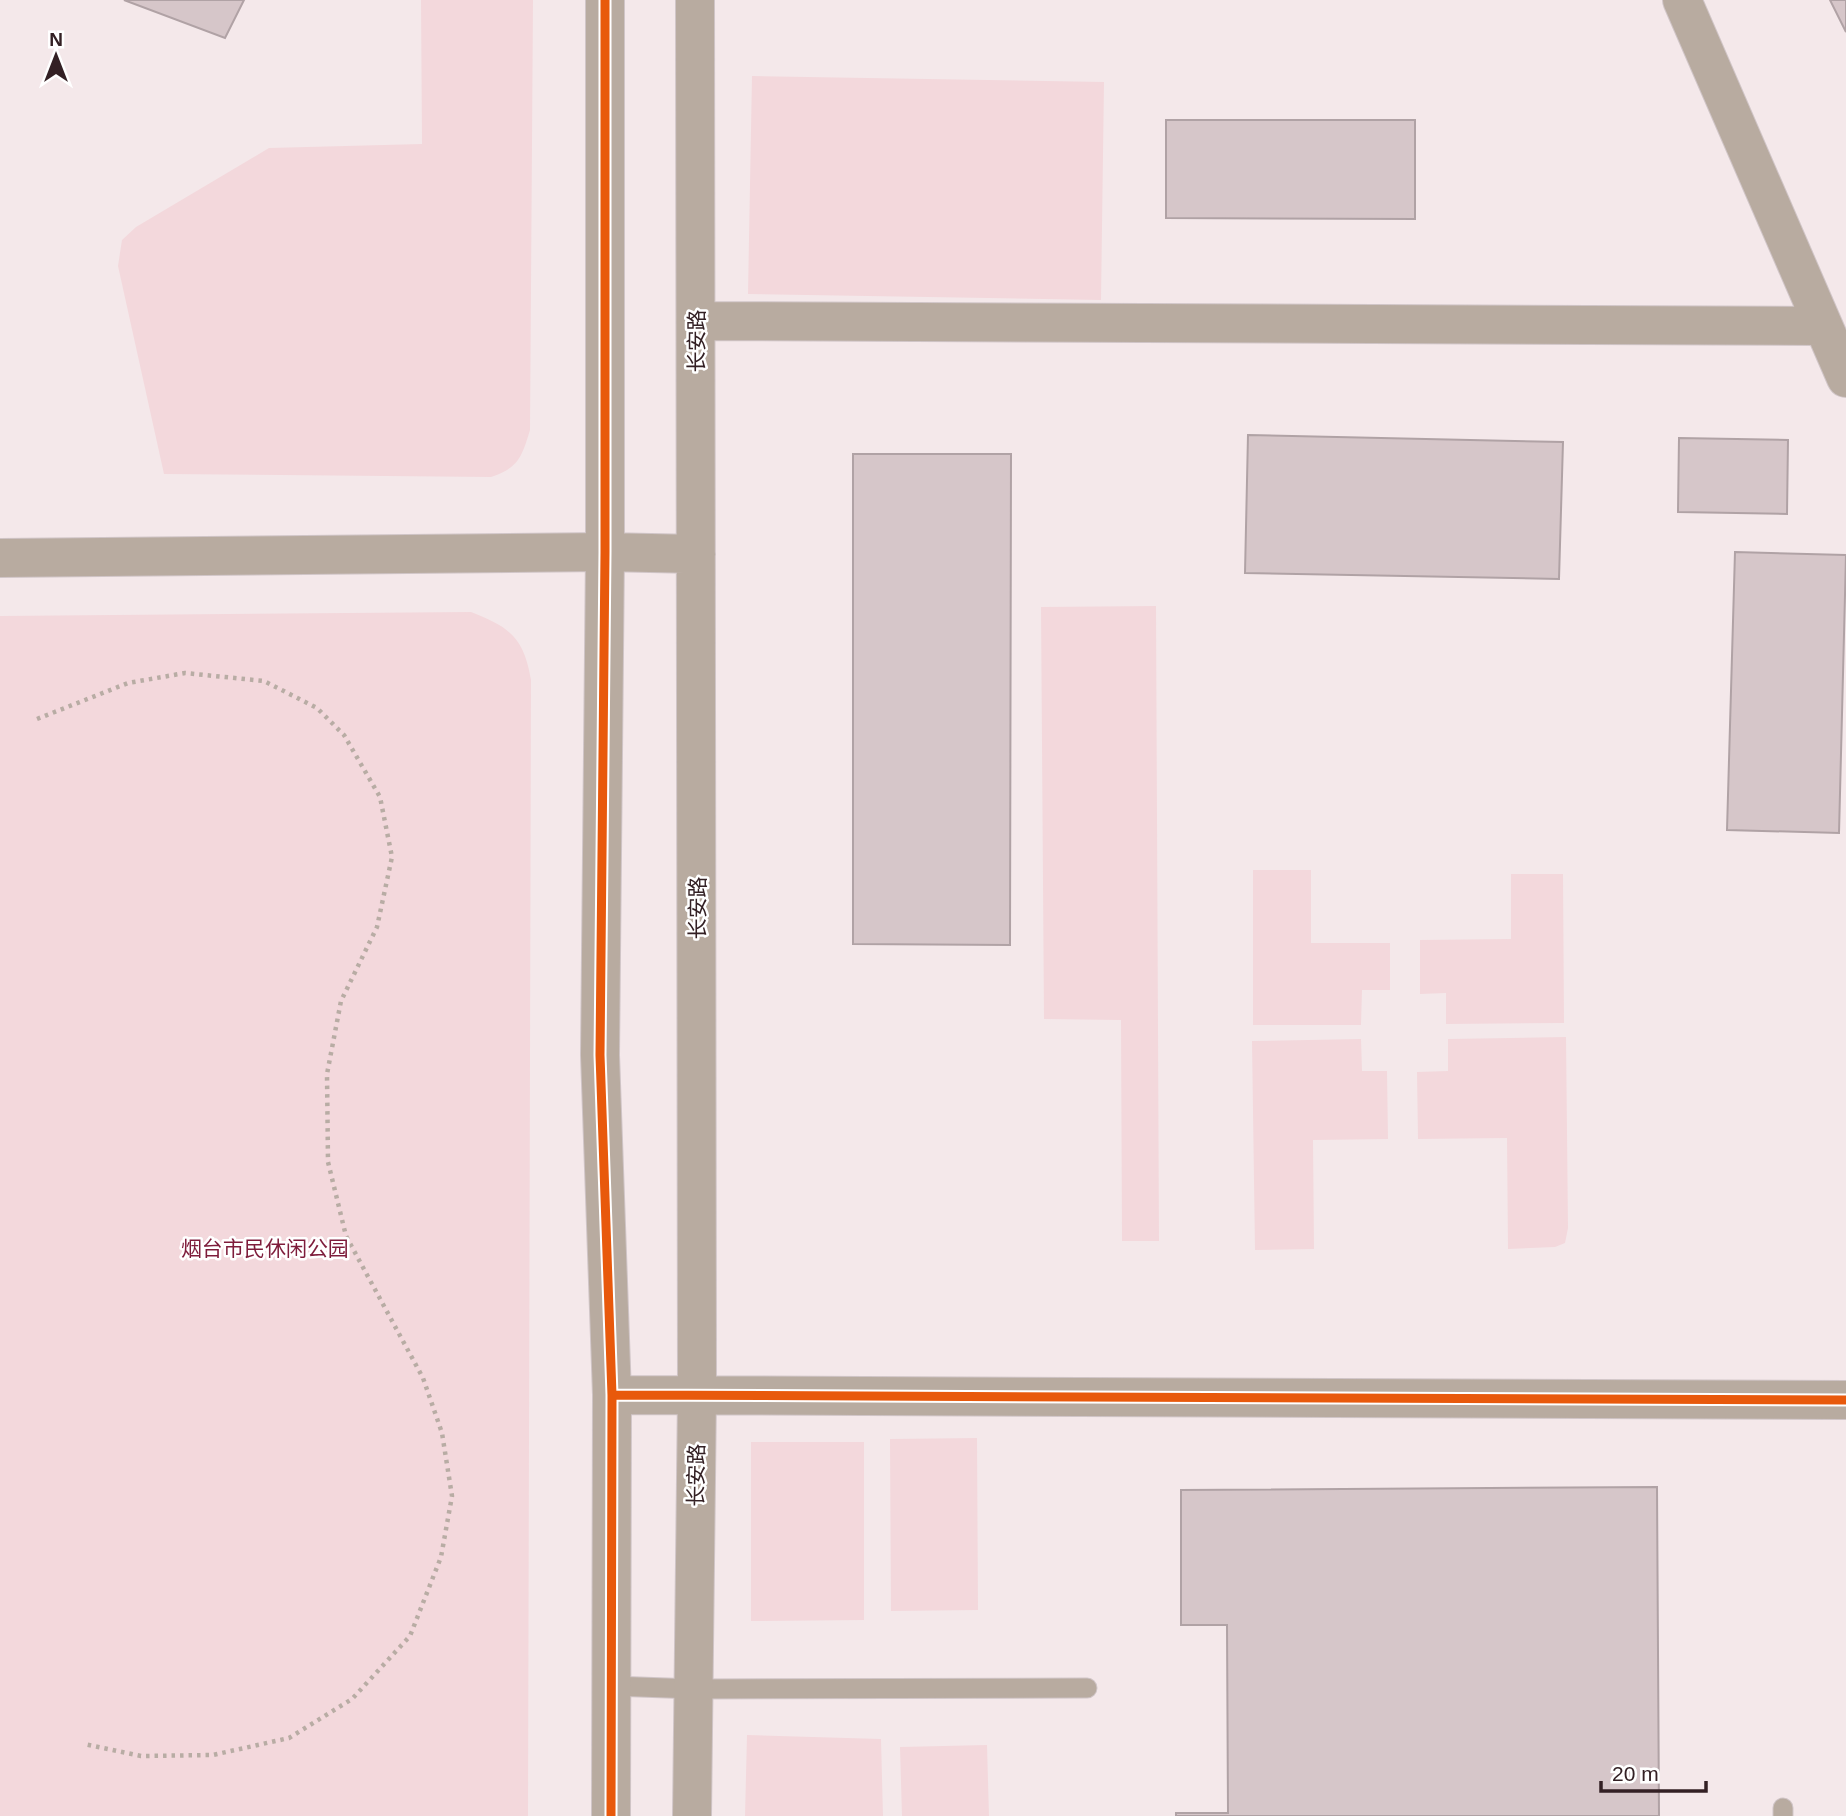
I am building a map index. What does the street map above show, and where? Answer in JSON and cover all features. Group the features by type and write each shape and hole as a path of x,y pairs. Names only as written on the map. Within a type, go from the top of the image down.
{"street":[{"path":"605,0 606,552 600,1055 612,1395 611,1816"},
{"name":"长安路","path":"692,1816 697,1394 695,0"},
{"path":"1682,0 1846,378"},
{"path":"696,321 1822,326"},
{"path":"0,558 606,552 696,554"},
{"path":"612,1395 1846,1400"}],"lane":[{"path":"612,1686 694,1689 1087,1688"}],"path":[{"path":"37,719 128,683 185,673 264,681 317,708 344,735 380,797 392,858 377,927 341,1000 327,1074 328,1162 345,1236 423,1378 442,1433 452,1496 441,1557 410,1636 352,1699 289,1738 213,1755 141,1756 84,1744"}],"green space":[{"path":"421,0 533,0 530,430 522,454 508,470 491,477 164,474 118,266 122,240 136,227 269,148 422,144"},
{"path":"752,76 1104,82 1101,300 748,294"},
{"path":"1156,606 1159,1241 1122,1241 1121,1020 1044,1019 1041,607"},
{"name":"烟台市民休闲公园","path":"471,612 496,623 513,636 524,654 531,680 528,1816 0,1816 0,616"},
{"path":"1253,870 1311,870 1311,943 1390,943 1390,990 1362,990 1361,1025 1253,1025"},
{"path":"1511,874 1563,874 1564,1023 1446,1024 1446,993 1420,994 1420,940 1511,939"},
{"path":"1566,1037 1568,1228 1565,1243 1555,1247 1508,1249 1507,1138 1418,1139 1417,1072 1448,1071 1448,1039"},
{"path":"1361,1039 1362,1071 1387,1071 1388,1139 1313,1140 1314,1249 1255,1250 1252,1041"},
{"path":"977,1438 978,1610 891,1611 890,1439"},
{"path":"751,1442 864,1442 864,1620 751,1621"},
{"path":"747,1735 881,1739 883,1816 745,1816"},
{"path":"987,1745 989,1816 902,1816 900,1747"}],"building":[{"path":"124,0 244,0 225,38"},
{"path":"1830,0 1846,0 1846,32"},
{"path":"1166,120 1415,120 1415,219 1166,218"},
{"path":"1248,435 1563,442 1559,579 1245,573"},
{"path":"1679,438 1788,440 1787,514 1678,512"},
{"path":"853,454 1011,454 1010,945 853,944"},
{"path":"1735,552 1846,555 1839,833 1727,830"},
{"path":"1657,1487 1659,1816 1176,1816 1176,1813 1228,1813 1227,1625 1181,1625 1181,1490"}],"cycle path":[{"path":"605,0 605,552 600,1055 612,1395 611,1816"},
{"path":"612,1395 1846,1400"}]}
